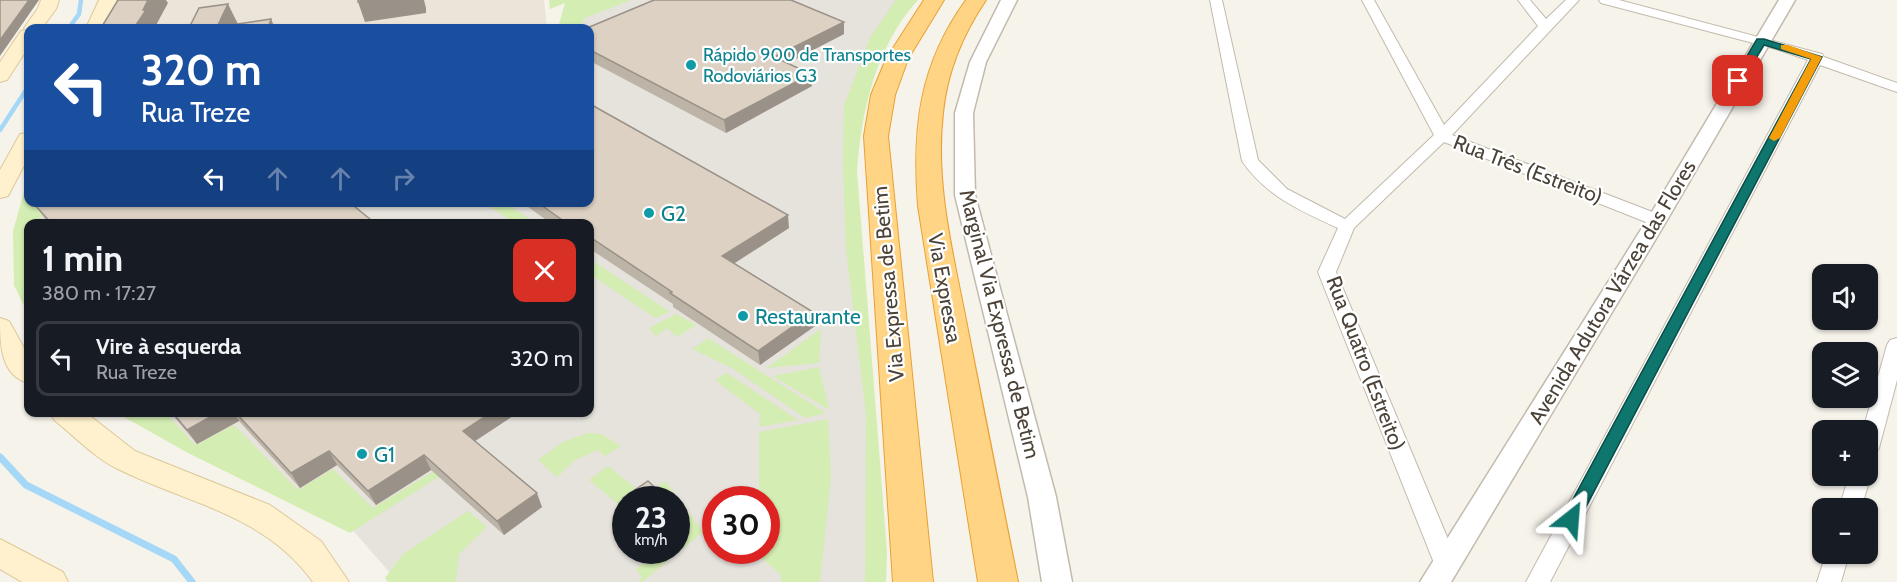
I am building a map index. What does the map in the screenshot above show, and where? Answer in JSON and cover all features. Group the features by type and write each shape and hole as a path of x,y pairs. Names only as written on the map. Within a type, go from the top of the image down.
{"highway":[{"name":"Via Expressa de Betim","path":"913,582 876,136 883,95 897,59 934,0"},
{"name":"Via Expressa","path":"976,0 968,10 945,55 934,91 929,131 930,186 937,246 998,582"}],"main road":[{"path":"36,24 47,9 50,0"},
{"path":"97,24 108,0"},
{"path":"0,76 24,41"},
{"path":"0,191 24,146"},
{"path":"0,327 13,355 24,368"},
{"path":"70,417 124,459 259,514 309,551 332,582"},
{"path":"0,553 51,582"}],"street":[{"name":"Marginal Via Expressa de Betim","path":"1009,0 978,62 964,113 965,195 1042,497 1057,582"},
{"path":"1216,0 1250,161 1262,179 1282,195 1347,226"},
{"name":"Rua Três (Estreito)","path":"1368,0 1442,136 1657,220"},
{"path":"1524,0 1545,26"},
{"name":"Rua Quatro (Estreito)","path":"1440,573 1327,272 1347,226 1442,136 1545,26 1573,0"},
{"path":"1605,0 1817,57 1897,88"},
{"name":"Avenida Adutora Várzea das Flores","path":"1440,573 1657,220 1787,0"},
{"path":"1538,582 1817,57"},
{"path":"1876,420 1897,345"},
{"path":"1829,582 1835,564"}],"shaded area":[{"path":"117,0 544,0 547,24 105,24"},
{"path":"605,0 912,0 874,60 852,148 872,416 873,582 398,582 350,527 130,417 594,417 594,219 28,219 28,207 594,207 594,24 576,24"}],"green space":[{"path":"549,0 631,0 585,18 581,24 559,24 565,3 550,9"},
{"path":"896,0 918,0 903,18 891,38 873,80 862,125 857,171 887,551 886,582 865,582 866,415 846,249 843,166 844,106 870,38"},
{"path":"24,192 24,207 66,207 40,217 42,219 24,219 24,306 14,285 13,231"},
{"path":"490,207 510,207 530,219 509,219"},
{"path":"594,262 670,312 655,318 594,277"},
{"path":"676,314 696,325 677,337 667,328 656,336 649,328"},
{"path":"821,329 819,363 767,368"},
{"path":"709,338 826,413 805,418 732,368 692,349"},
{"path":"819,367 829,410 773,376"},
{"path":"727,373 798,420 759,427 760,414 715,380"},
{"path":"124,417 170,417 195,445 234,425 298,490 333,469 373,508 434,471 440,476 350,533 188,453"},
{"path":"828,419 831,478 820,582 781,582 781,575 768,564 780,564 780,486 759,486 759,432"},
{"path":"588,433 601,434 621,446 605,456 598,450 575,460 557,477 538,460 563,442"},
{"path":"608,466 633,486 612,486 612,499 589,480"},
{"path":"665,481 669,486 658,486"},
{"path":"468,511 487,527 459,554 456,582 388,582 385,578 403,554"},
{"path":"690,515 702,531 690,543"},
{"path":"644,564 664,564 642,582 638,582 642,578 636,569"}],"building":[{"path":"0,0 29,0 0,40"},
{"path":"118,0 148,0 143,10 146,10 137,24 103,24"},
{"name":"Rápido 900 de Transportes Rodoviários G3","path":"654,0 791,0 844,22 774,57 811,74 724,120 594,52 594,25"},
{"path":"228,4 218,24 191,24 199,8"},
{"path":"271,19 269,24 237,24"},
{"name":"G2","path":"594,106 788,215 722,256 813,312 758,351 594,240 594,219 561,219 544,207 594,207"},
{"path":"37,207 355,207 370,219 48,219"},
{"path":"176,417 210,417 187,430"},
{"name":"G1","path":"240,417 484,417 463,431 537,493 497,521 424,455 368,491 329,451 291,473"},
{"path":"648,481 653,486 641,486"}],"waterway":[{"path":"72,24 79,14 81,0"},
{"path":"0,130 24,93"},
{"path":"0,457 26,485 174,559 192,582"}],"slow traffic":[{"path":"1774,138 1817,57 1784,47"}],"place":[{"name":"Rápido 900 de Transportes Rodoviários G3","path":"691,65"},
{"name":"G2","path":"649,213"},
{"name":"Restaurante","path":"743,316"},
{"name":"G1","path":"362,454"}],"route":[{"path":"1571,519 1817,57 1761,41 1738,81"}]}
